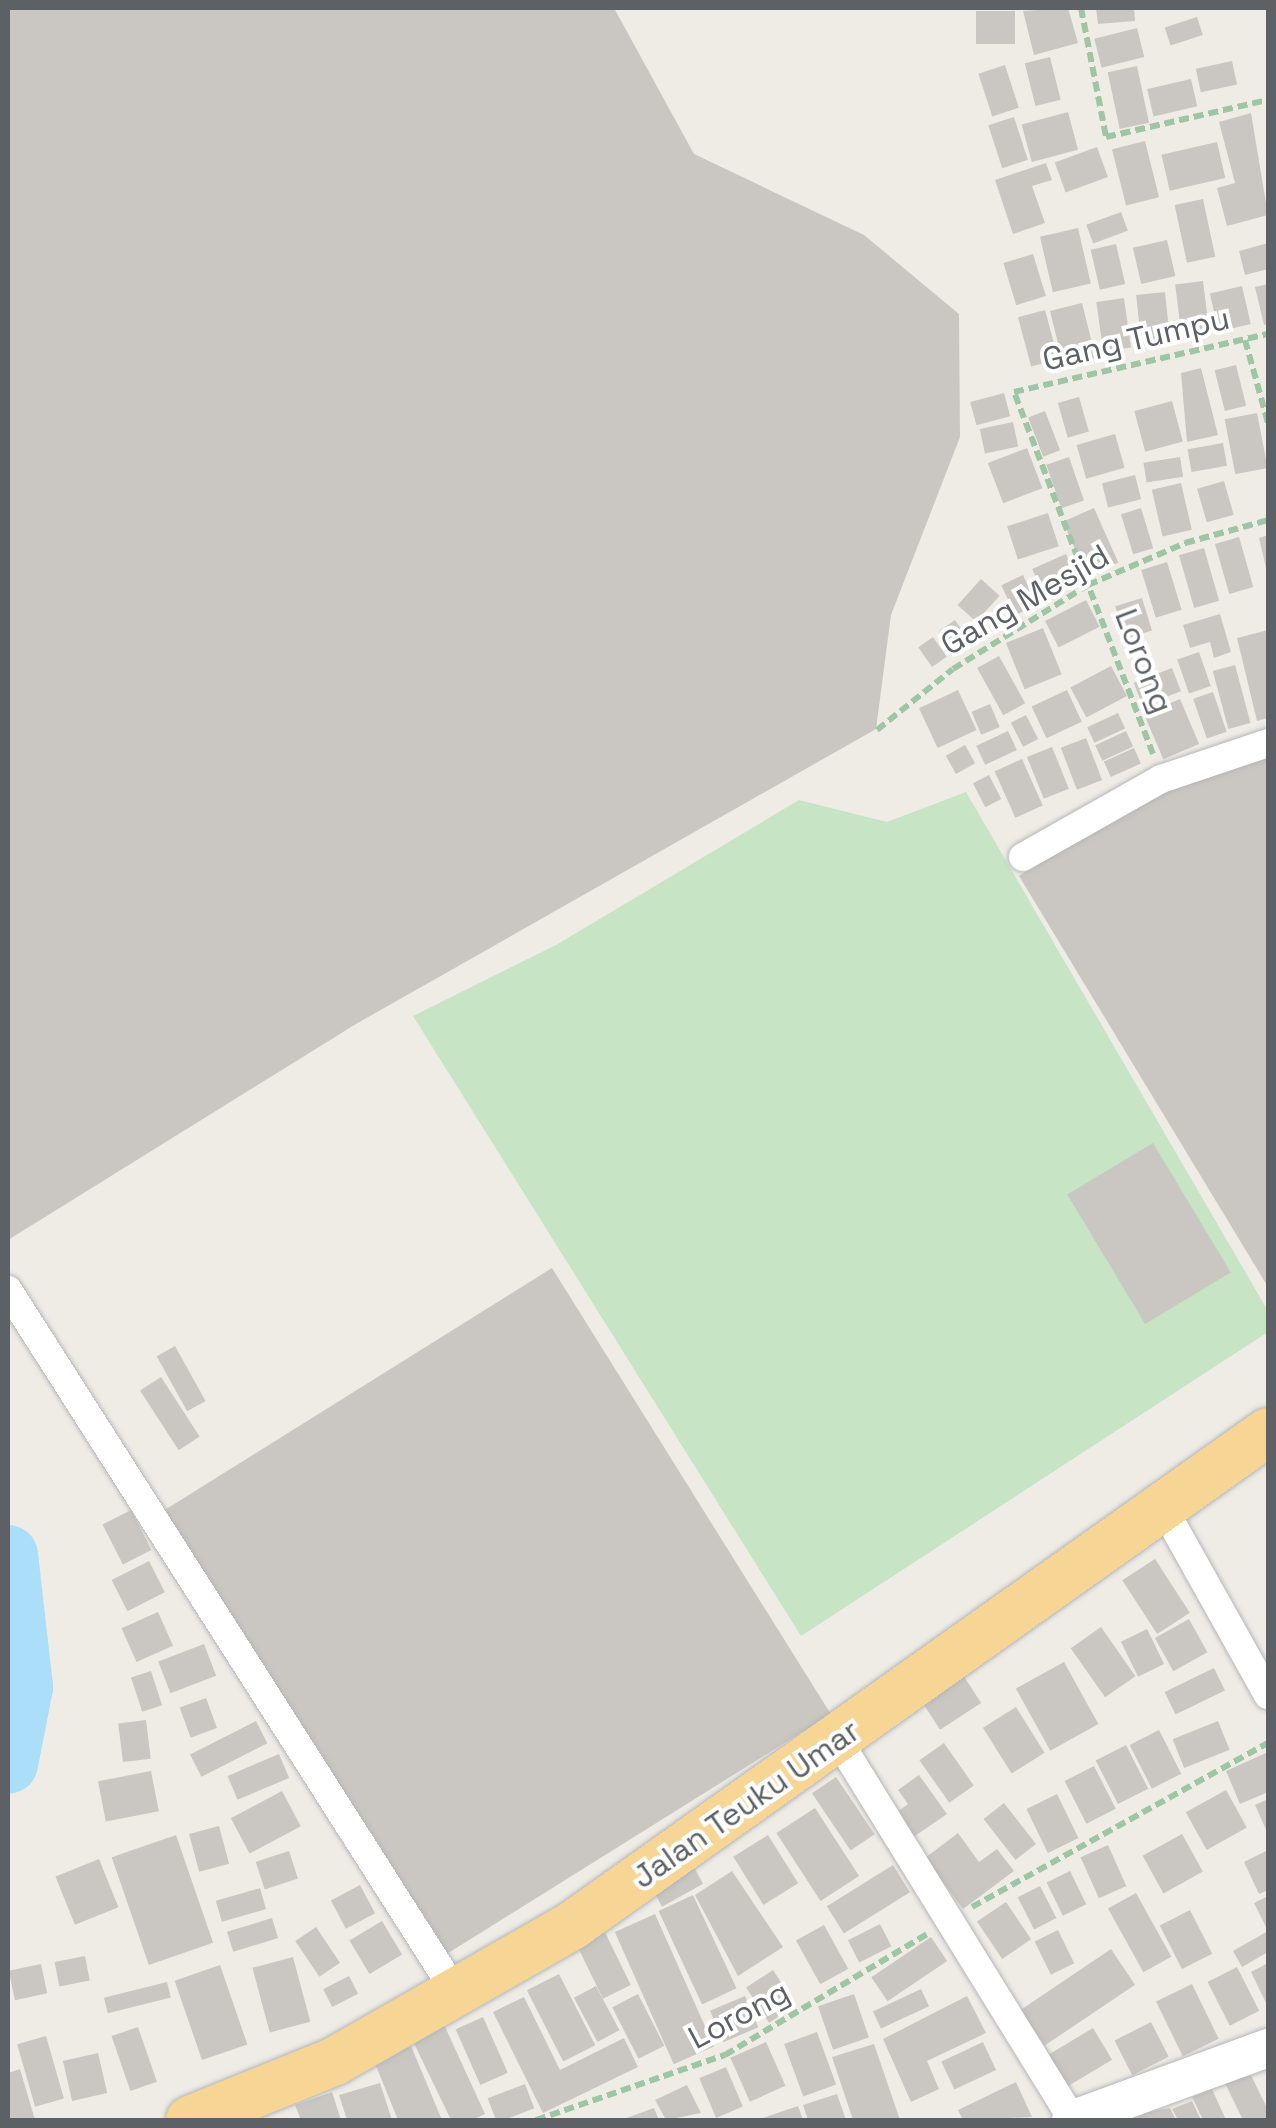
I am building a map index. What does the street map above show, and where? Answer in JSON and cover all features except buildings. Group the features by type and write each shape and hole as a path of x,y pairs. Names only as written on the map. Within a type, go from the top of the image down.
{"highway":[{"name":"Jalan Teuku Umar","path":"190,2120 335,2061 573,1925 1165,1511 1268,1432"}],"main road":[{"path":"1072,2120 1268,2048"}],"street":[{"path":"1023,856 1162,780 1268,743"},
{"path":"8,1290 456,1992"},
{"path":"1165,1511 1268,1695"},
{"path":"838,1740 1072,2120"}],"path":[{"path":"1081,8 1106,137 1268,100"},
{"name":"Gang Tumpu","path":"1014,392 1268,334"},
{"path":"1245,340 1268,423"},
{"name":"Lorong","path":"1014,392 1162,780"},
{"name":"Gang Mesjid","path":"877,730 954,668 1088,585 1268,520"},
{"name":"Lorong","path":"536,2120 724,2056 950,1920 1268,1743"}],"green space":[{"path":"966,792 1268,1311 1268,1332 801,1636 413,1016 556,945 799,800 887,822"}],"waterway":[{"path":"8,1555 23,1687 8,1764"}]}
